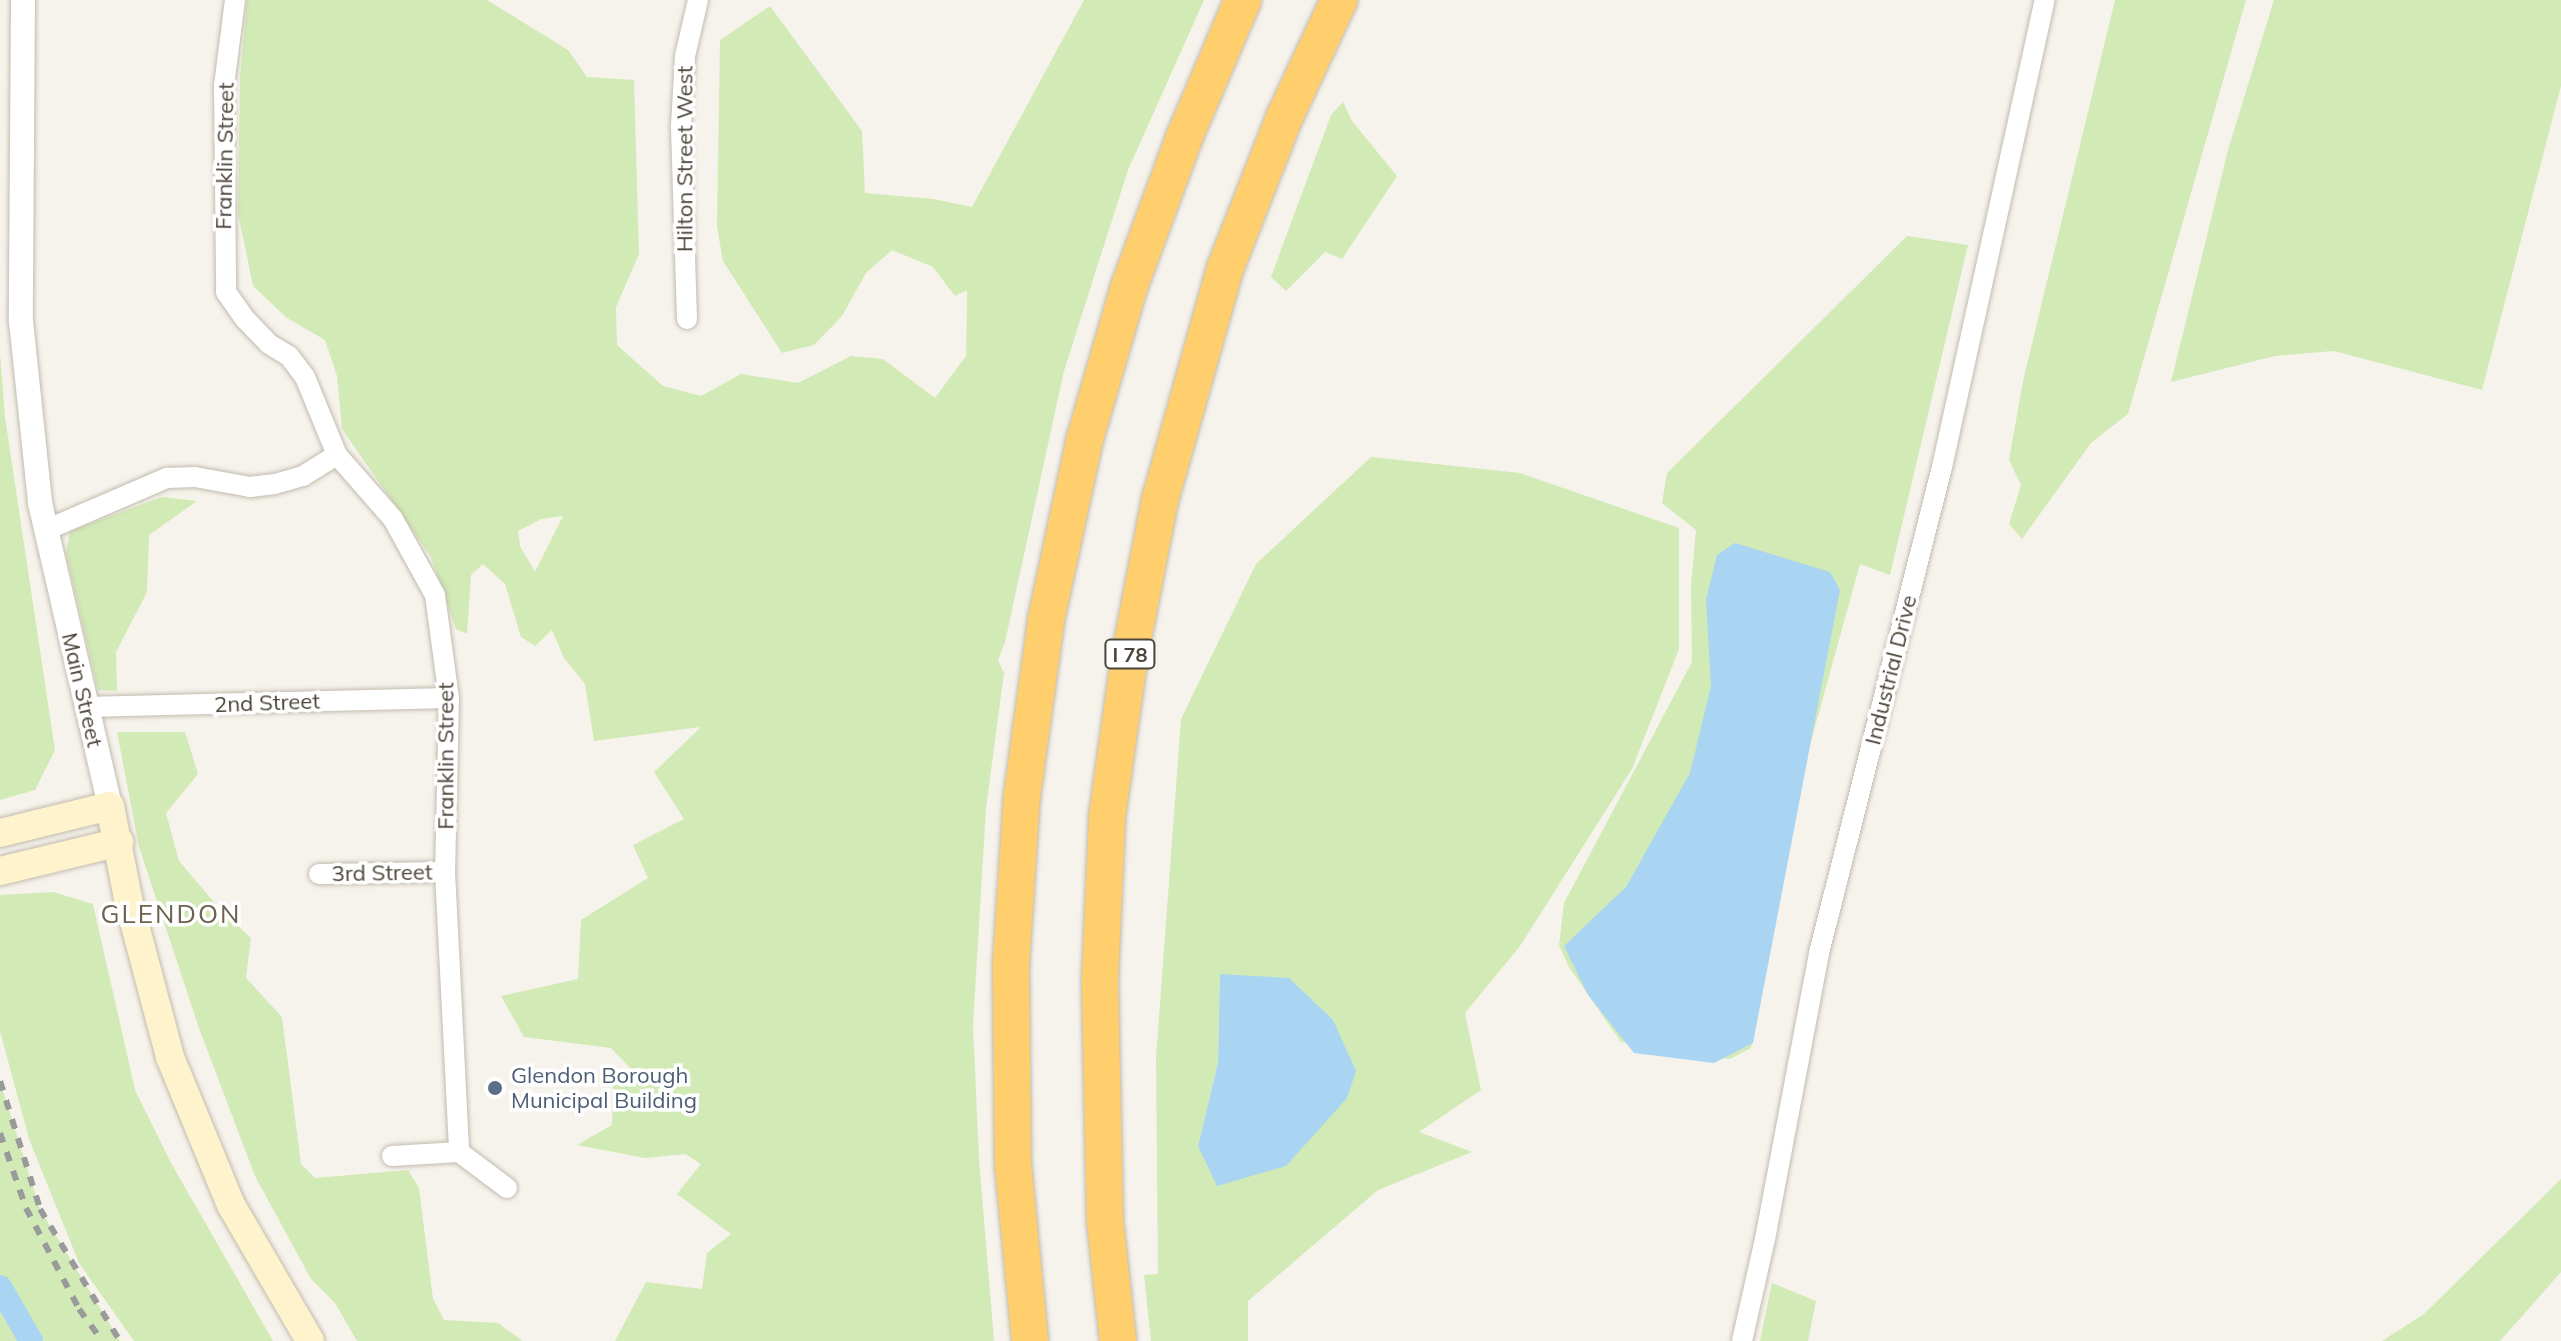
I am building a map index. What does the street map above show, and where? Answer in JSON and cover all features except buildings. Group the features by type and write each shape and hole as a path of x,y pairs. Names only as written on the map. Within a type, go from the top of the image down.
{"highway":[{"path":"1030,1341 1013,1166 1011,964 1022,796 1046,620 1084,442 1129,287 1184,138 1243,0"},
{"name":"I 78","path":"1118,1341 1103,1190 1100,979 1107,817 1130,654 1164,485 1225,269 1285,116 1339,0"}],"main road":[{"path":"0,833 110,806"},
{"name":"Main Street","path":"110,806 120,842 128,899 175,1070 231,1205 310,1341"},
{"path":"0,871 120,842"}],"street":[{"name":"Main Street","path":"23,0 21,321 46,530 110,806"},
{"name":"Franklin Street","path":"235,0 224,102 226,292 245,319 269,344 289,356 305,377 337,455 393,519 435,595 449,698 445,872 459,1152"},
{"name":"Hilton Street West","path":"687,319 681,126 684,58 698,0"},
{"name":"Industrial Drive","path":"1742,1341 1765,1239 1819,953 1942,467 2045,0"},
{"path":"46,530 167,478 195,477 250,487 275,484 303,476 337,455"},
{"name":"2nd Street","path":"85,707 449,698"},
{"name":"3rd Street","path":"319,874 445,872"},
{"path":"392,1156 459,1152 507,1188"}],"green space":[{"path":"247,0 487,0 568,50 587,77 634,80 639,254 616,307 617,345 663,386 701,396 741,374 798,383 851,356 883,359 935,398 966,356 967,290 955,296 933,267 892,250 866,273 842,316 814,345 782,353 723,261 717,227 720,40 770,6 862,131 865,193 933,199 972,207 1084,0 1204,0 1128,170 1064,371 1005,642 998,660 1004,673 986,808 973,1025 979,1159 994,1341 615,1341 646,1282 702,1289 707,1253 731,1234 677,1194 701,1164 685,1154 645,1158 577,1145 612,1125 613,1077 632,1070 611,1048 524,1037 501,996 578,979 581,920 648,878 633,845 684,819 654,772 701,727 594,741 585,684 564,658 552,630 535,646 521,637 505,584 483,564 471,575 467,634 456,629 431,557 342,429 337,376 325,340 287,318 253,286 238,213 240,77","holes":["563,516 535,572 520,546 518,531 541,519"]},
{"path":"2115,0 2246,0 2128,414 2091,443 2022,539 2009,524 2021,485 2009,460 2023,381"},
{"path":"2274,0 2561,0 2561,86 2482,390 2334,351 2275,356 2171,382 2228,150"},
{"path":"1343,102 1352,121 1397,176 1342,259 1325,252 1286,291 1271,277 1331,115"},
{"path":"1907,236 1968,245 1890,575 1860,564 1800,781 1751,1048 1730,1059 1621,1042 1569,967 1559,945 1564,903 1692,662 1691,585 1696,530 1662,503 1667,473"},
{"path":"0,352 5,417 55,750 35,790 0,800"},
{"path":"1371,457 1520,473 1679,528 1679,649 1632,769 1520,946 1465,1013 1481,1090 1419,1132 1472,1152 1378,1190 1248,1301 1248,1341 1151,1341 1144,1275 1158,1274 1156,1058 1181,719 1256,564","holes":["1220,975 1356,1071 1198,1146 1218,1063"]},
{"path":"162,497 197,501 149,535 147,592 116,652 117,691 98,690 66,553 70,531"},
{"path":"117,732 185,732 198,774 166,813 179,861 219,908 251,938 246,978 282,1017 301,1164 315,1178 408,1170 419,1188 433,1299 444,1320 498,1323 523,1341 357,1341 335,1303 311,1279 255,1176 199,1028 139,847"},
{"path":"53,892 93,904 135,1090 171,1163 273,1341 134,1341 79,1263 29,1139 0,1031 0,895"},
{"path":"0,1081 40,1209 120,1341 0,1341"},
{"path":"2561,1179 2561,1272 2500,1341 2382,1341 2424,1314"},
{"path":"1772,1283 1816,1301 1808,1341 1760,1341"}],"water":[{"path":"1735,543 1830,572 1840,590 1753,1043 1714,1063 1634,1053 1588,995 1564,946 1626,887 1690,773 1711,686 1706,600 1717,555"},
{"path":"1220,974 1289,978 1333,1020 1356,1071 1347,1098 1286,1166 1217,1186 1198,1146 1218,1063"}],"waterway":[{"path":"0,1287 31,1341"}],"railway":[{"path":"0,1081 40,1209 120,1341"},
{"path":"0,1133 26,1208 79,1309 102,1341"}],"place":[{"name":"Glendon Borough Municipal Building","path":"495,1088"}],"district":[{"name":"GLENDON","path":"171,914"}]}
